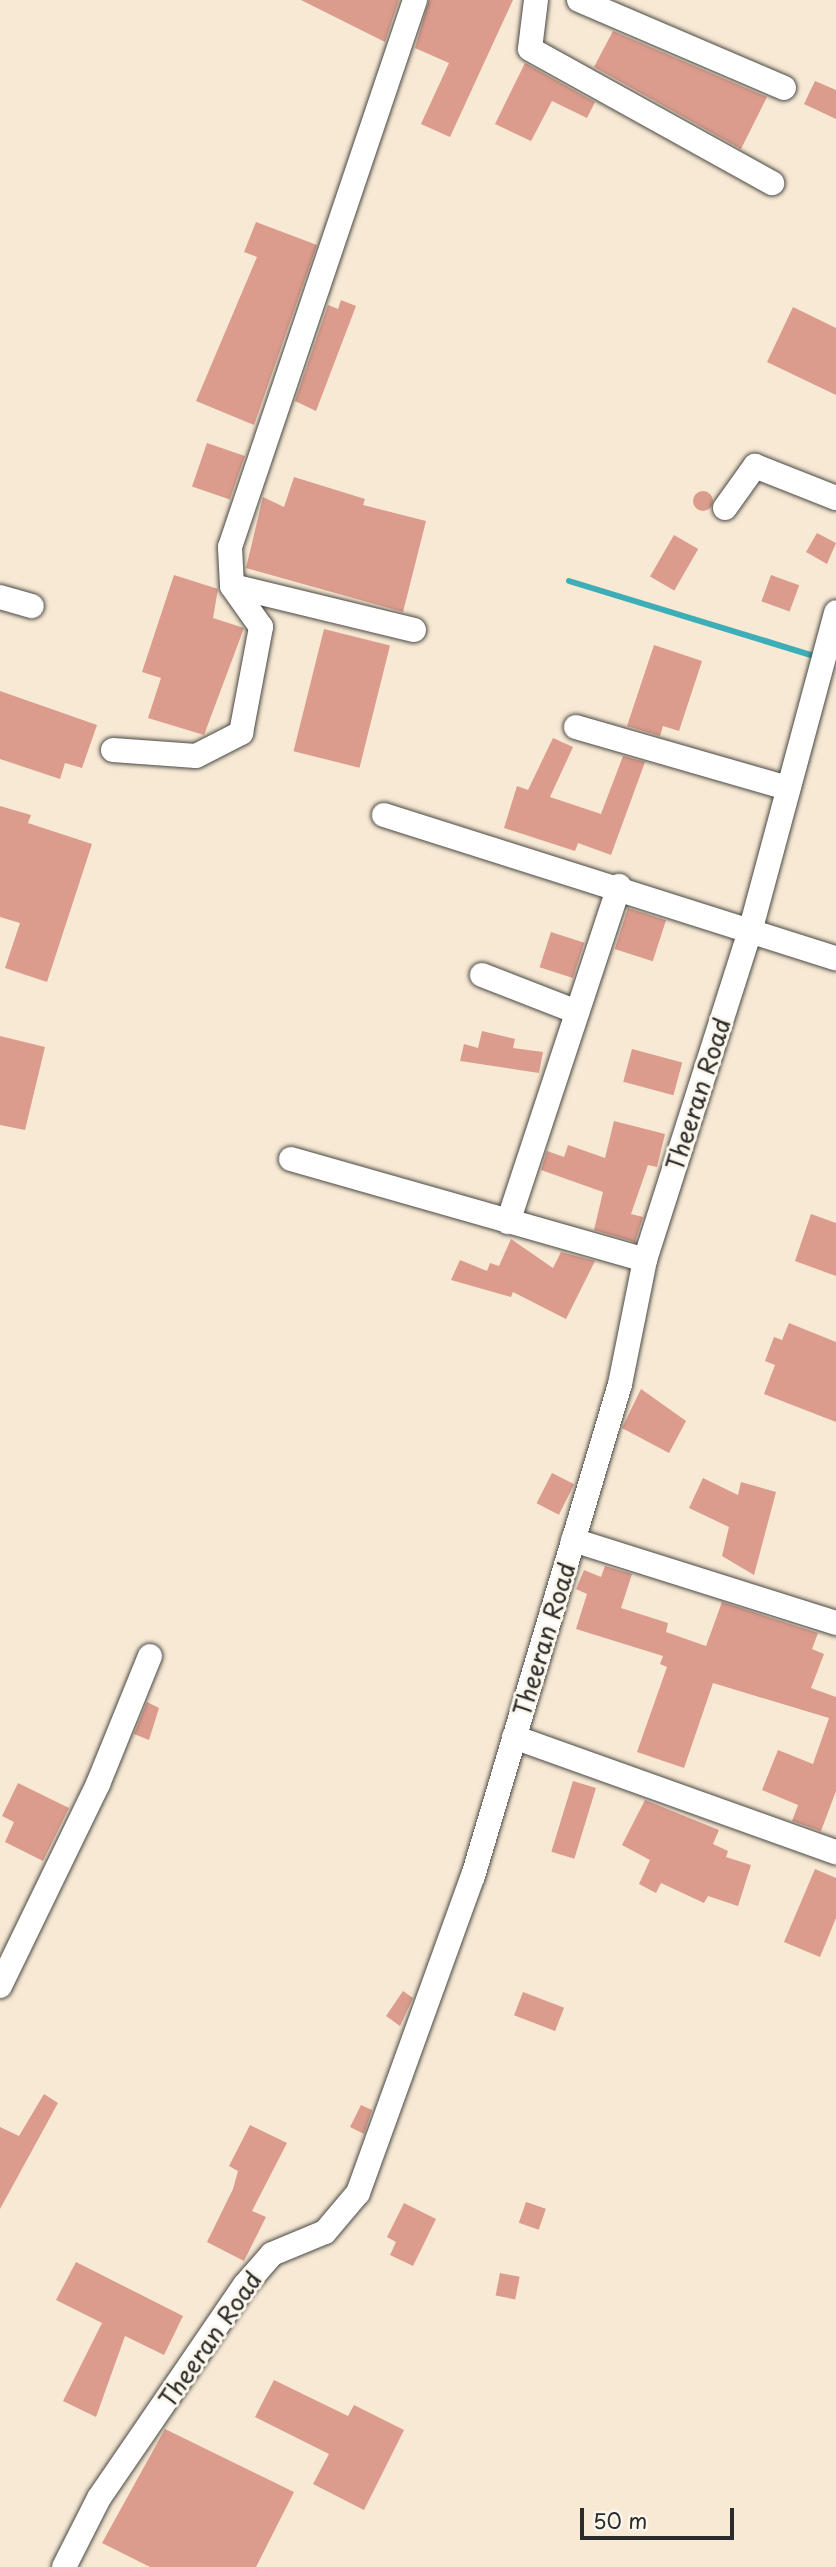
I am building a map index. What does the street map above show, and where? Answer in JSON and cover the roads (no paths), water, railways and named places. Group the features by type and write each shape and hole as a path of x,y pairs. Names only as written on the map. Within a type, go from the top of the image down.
{"street":[{"path":"113,750 196,756 241,733 261,627 232,586 230,547 415,0"},
{"path":"536,0 530,49 772,183"},
{"path":"579,0 784,88"},
{"path":"725,508 755,466 836,498"},
{"path":"232,586 414,630"},
{"path":"0,597 32,607"},
{"name":"Theeran Road","path":"64,2567 99,2498 245,2285 272,2254 326,2231 358,2193 473,1876 620,1384 645,1260 751,928 836,612"},
{"path":"576,727 788,788"},
{"path":"384,815 751,928 836,958"},
{"path":"508,1222 618,886"},
{"path":"482,975 577,1012"},
{"path":"290,1159 645,1260"},
{"path":"573,1540 836,1623"},
{"path":"1,1981 98,1784 150,1656"},
{"path":"514,1737 836,1852"}],"waterway":[{"path":"569,581 818,657"}]}
